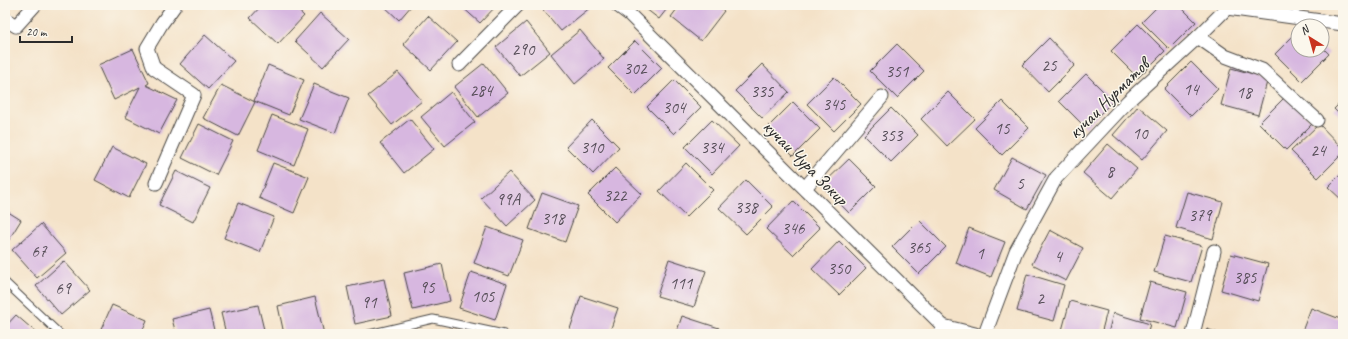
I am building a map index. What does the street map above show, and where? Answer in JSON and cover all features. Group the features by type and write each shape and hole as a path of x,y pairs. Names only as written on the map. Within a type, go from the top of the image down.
{"street":[{"path":"5,20 16,26 35,5"},
{"path":"156,183 194,95 154,68 147,48 175,5"},
{"path":"459,65 518,5"},
{"name":"кучаи Чура Зокир","path":"617,5 630,14 805,188 940,330 974,334"},
{"name":"кучаи Нурматов","path":"985,334 1016,251 1056,178 1128,102 1227,8 1343,24"},
{"path":"1198,37 1225,56 1262,70 1317,120"},
{"path":"805,188 882,97"},
{"path":"1193,334 1214,251"}],"lane":[{"path":"5,282 60,334"},
{"path":"369,334 433,320 504,334"}],"building":[{"path":"262,5 292,5 304,16 278,44 250,18"},
{"path":"383,5 412,5 399,20"},
{"path":"460,5 497,5 480,23"},
{"path":"539,5 589,5 591,7 561,31"},
{"path":"641,5 670,5 659,19"},
{"path":"680,5 717,5 724,11 701,41 671,17"},
{"path":"1159,5 1179,5 1196,22 1169,49 1142,22"},
{"path":"320,13 349,39 323,67 295,41"},
{"path":"428,16 457,42 431,70 403,44"},
{"path":"526,22 550,52 520,76 496,47"},
{"path":"1138,24 1165,51 1138,78 1111,51"},
{"path":"580,30 604,59 575,84 551,54"},
{"path":"205,35 234,61 208,89 180,64"},
{"path":"1049,38 1075,65 1048,92 1022,65"},
{"path":"1290,39 1290,58 1325,58 1302,81 1275,54"},
{"path":"635,41 662,68 635,95 608,68"},
{"path":"897,44 924,71 897,98 870,71"},
{"path":"133,49 149,83 146,85 177,100 159,134 125,117 140,87 114,100 98,65"},
{"path":"1191,62 1218,89 1191,116 1164,89"},
{"path":"484,63 508,93 478,117 454,87"},
{"path":"762,64 789,92 762,118 735,91"},
{"path":"268,65 304,80 289,115 254,101"},
{"path":"1231,68 1268,78 1258,115 1221,105"},
{"path":"398,72 422,101 392,125 368,96"},
{"path":"1086,74 1113,101 1086,128 1059,101"},
{"path":"834,77 861,104 834,131 807,104"},
{"path":"674,80 701,107 674,134 647,107"},
{"path":"314,84 349,98 335,133 299,119"},
{"path":"221,85 255,102 238,136 203,118"},
{"path":"451,92 475,122 445,146 421,117"},
{"path":"948,92 975,119 947,146 921,119"},
{"path":"1286,96 1313,123 1286,150 1259,123"},
{"path":"1343,100 1343,118 1334,109"},
{"path":"1002,101 1029,128 1002,155 975,128"},
{"path":"793,102 820,129 793,156 766,129"},
{"path":"1138,106 1167,131 1142,160 1113,135"},
{"path":"891,108 918,135 891,162 864,135"},
{"path":"272,115 308,129 294,165 258,150"},
{"path":"410,119 434,149 404,173 380,143"},
{"path":"592,120 619,147 593,174 566,147"},
{"path":"712,120 739,146 712,174 685,147"},
{"path":"199,124 233,141 216,175 182,158"},
{"path":"1319,124 1343,149 1343,153 1318,178 1291,151"},
{"path":"1108,144 1137,169 1112,198 1083,173"},
{"path":"112,147 146,164 129,198 95,180"},
{"path":"1012,157 1046,175 1027,209 994,190"},
{"path":"849,159 876,186 849,213 822,185"},
{"path":"273,163 309,177 294,213 259,198"},
{"path":"686,163 713,190 686,217 659,191"},
{"path":"615,168 642,194 615,222 588,195"},
{"path":"176,171 210,188 193,222 159,205"},
{"path":"509,172 535,200 507,226 481,198"},
{"path":"1343,172 1343,201 1328,187"},
{"path":"746,180 773,207 746,234 719,208"},
{"path":"1187,192 1223,202 1213,239 1176,228"},
{"path":"542,193 578,206 565,242 529,229"},
{"path":"793,201 820,228 793,255 766,229"},
{"path":"238,203 274,217 260,252 224,238"},
{"path":"5,210 21,220 5,246"},
{"path":"919,220 946,247 919,274 892,247"},
{"path":"41,224 66,253 37,278 12,250"},
{"path":"487,227 523,240 509,276 474,263"},
{"path":"969,228 1005,242 991,277 956,263"},
{"path":"1050,230 1083,248 1066,281 1032,264"},
{"path":"1165,236 1202,246 1191,282 1154,272"},
{"path":"839,241 866,268 839,295 812,269"},
{"path":"1231,254 1268,264 1258,301 1221,290"},
{"path":"669,259 706,271 694,307 657,296"},
{"path":"64,261 90,290 61,315 36,286"},
{"path":"442,264 450,301 413,310 404,273"},
{"path":"471,272 507,284 495,320 459,308"},
{"path":"1027,274 1064,285 1054,321 1017,311"},
{"path":"384,279 392,316 355,324 347,287"},
{"path":"1150,282 1187,292 1177,328 1140,318"},
{"path":"581,296 618,308 609,334 574,334 569,332"},
{"path":"315,297 324,334 284,334 278,306"},
{"path":"1070,301 1107,311 1101,334 1061,334"},
{"path":"112,305 147,320 141,334 99,334"},
{"path":"258,305 265,334 226,334 221,313"},
{"path":"1311,308 1343,320 1343,330 1341,334 1301,334"},
{"path":"209,310 215,334 176,334 172,319"},
{"path":"1113,313 1150,324 1147,334 1108,334"},
{"path":"16,315 38,334 5,334 5,327"},
{"path":"682,316 719,328 717,334 676,334"},
{"path":"1207,329 1221,334 1205,334"}]}
